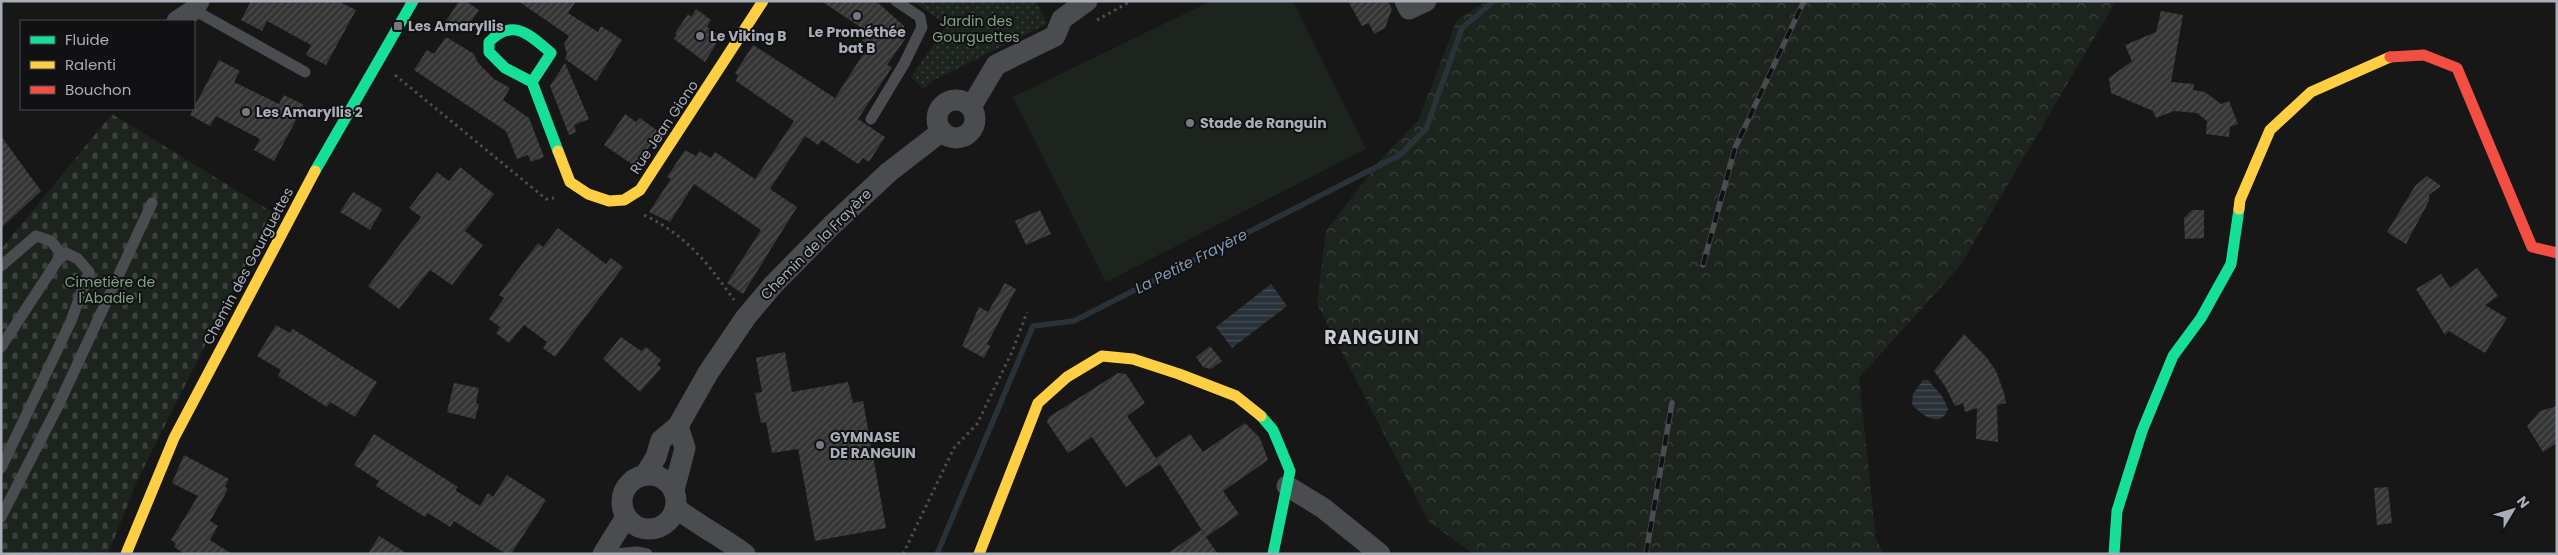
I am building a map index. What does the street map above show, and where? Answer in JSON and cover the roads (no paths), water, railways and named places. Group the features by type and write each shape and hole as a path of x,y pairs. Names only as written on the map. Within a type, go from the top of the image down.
{"street":[{"name":"Chemin des Gourguettes","path":"126,554 174,438 282,232 375,64 413,1"},
{"name":"Rue Jean Giono","path":"532,82 570,182 588,194 609,201 624,200 640,190 763,1"},
{"name":"Chemin de la Frayère","path":"645,474 656,457 661,440 678,426 703,380 746,317 773,285 831,226 904,159 942,130 938,114 945,104 956,100 967,103 971,107 996,65 1054,36 1062,19 1087,1"},
{"path":"1405,1 1409,9 1426,1"},
{"path":"516,29 537,40 551,52 532,82 505,68 489,52 489,42 503,30 516,29"},
{"path":"2114,554 2117,511 2142,431 2173,356 2200,318 2231,264 2240,200 2270,130 2311,92 2390,57 2424,55 2457,68 2532,247 2557,253"},
{"path":"979,554 1038,403 1067,377 1102,356 1133,359 1236,396 1259,414 1273,430 1290,470 1273,554"},
{"path":"678,426 685,448 675,499 668,522 654,529 638,528 626,517 623,510 622,494 630,482 645,474 662,478 675,499 698,525 723,538 741,553"},
{"path":"1287,486 1324,508 1380,554"},
{"path":"603,554 626,517"}],"lane":[{"path":"871,118 904,64 922,27 920,17 896,1"},
{"path":"190,11 304,72"},
{"path":"1,517 58,406 152,204"},
{"path":"1,266 36,236 51,241 63,256"},
{"path":"1,347 63,256 66,253 78,259 89,272 71,321 1,468"},
{"path":"614,554 637,552 647,554"}],"waterway":[{"name":"La Petite Frayère","path":"937,554 1033,326 1074,321 1400,155 1426,129 1462,28 1494,1"}],"railway":[{"path":"1703,265 1735,148 1804,1"},
{"path":"1646,554 1672,403"}],"place":[{"name":"Le Prométhée bat B","path":"857,16"},
{"name":"Les Amaryllis","path":"398,26"},
{"name":"Le Viking B","path":"700,36"},
{"name":"Les Amaryllis 2","path":"246,112"},
{"name":"Stade de Ranguin","path":"1190,123"},
{"name":"GYMNASE DE RANGUIN","path":"820,445"}],"district":[{"name":"RANGUIN","path":"1372,337"}],"park label":[{"name":"Jardin des Gourguettes","path":"976,30"},
{"name":"Cimetière de l'Abadie I","path":"110,290"}]}
